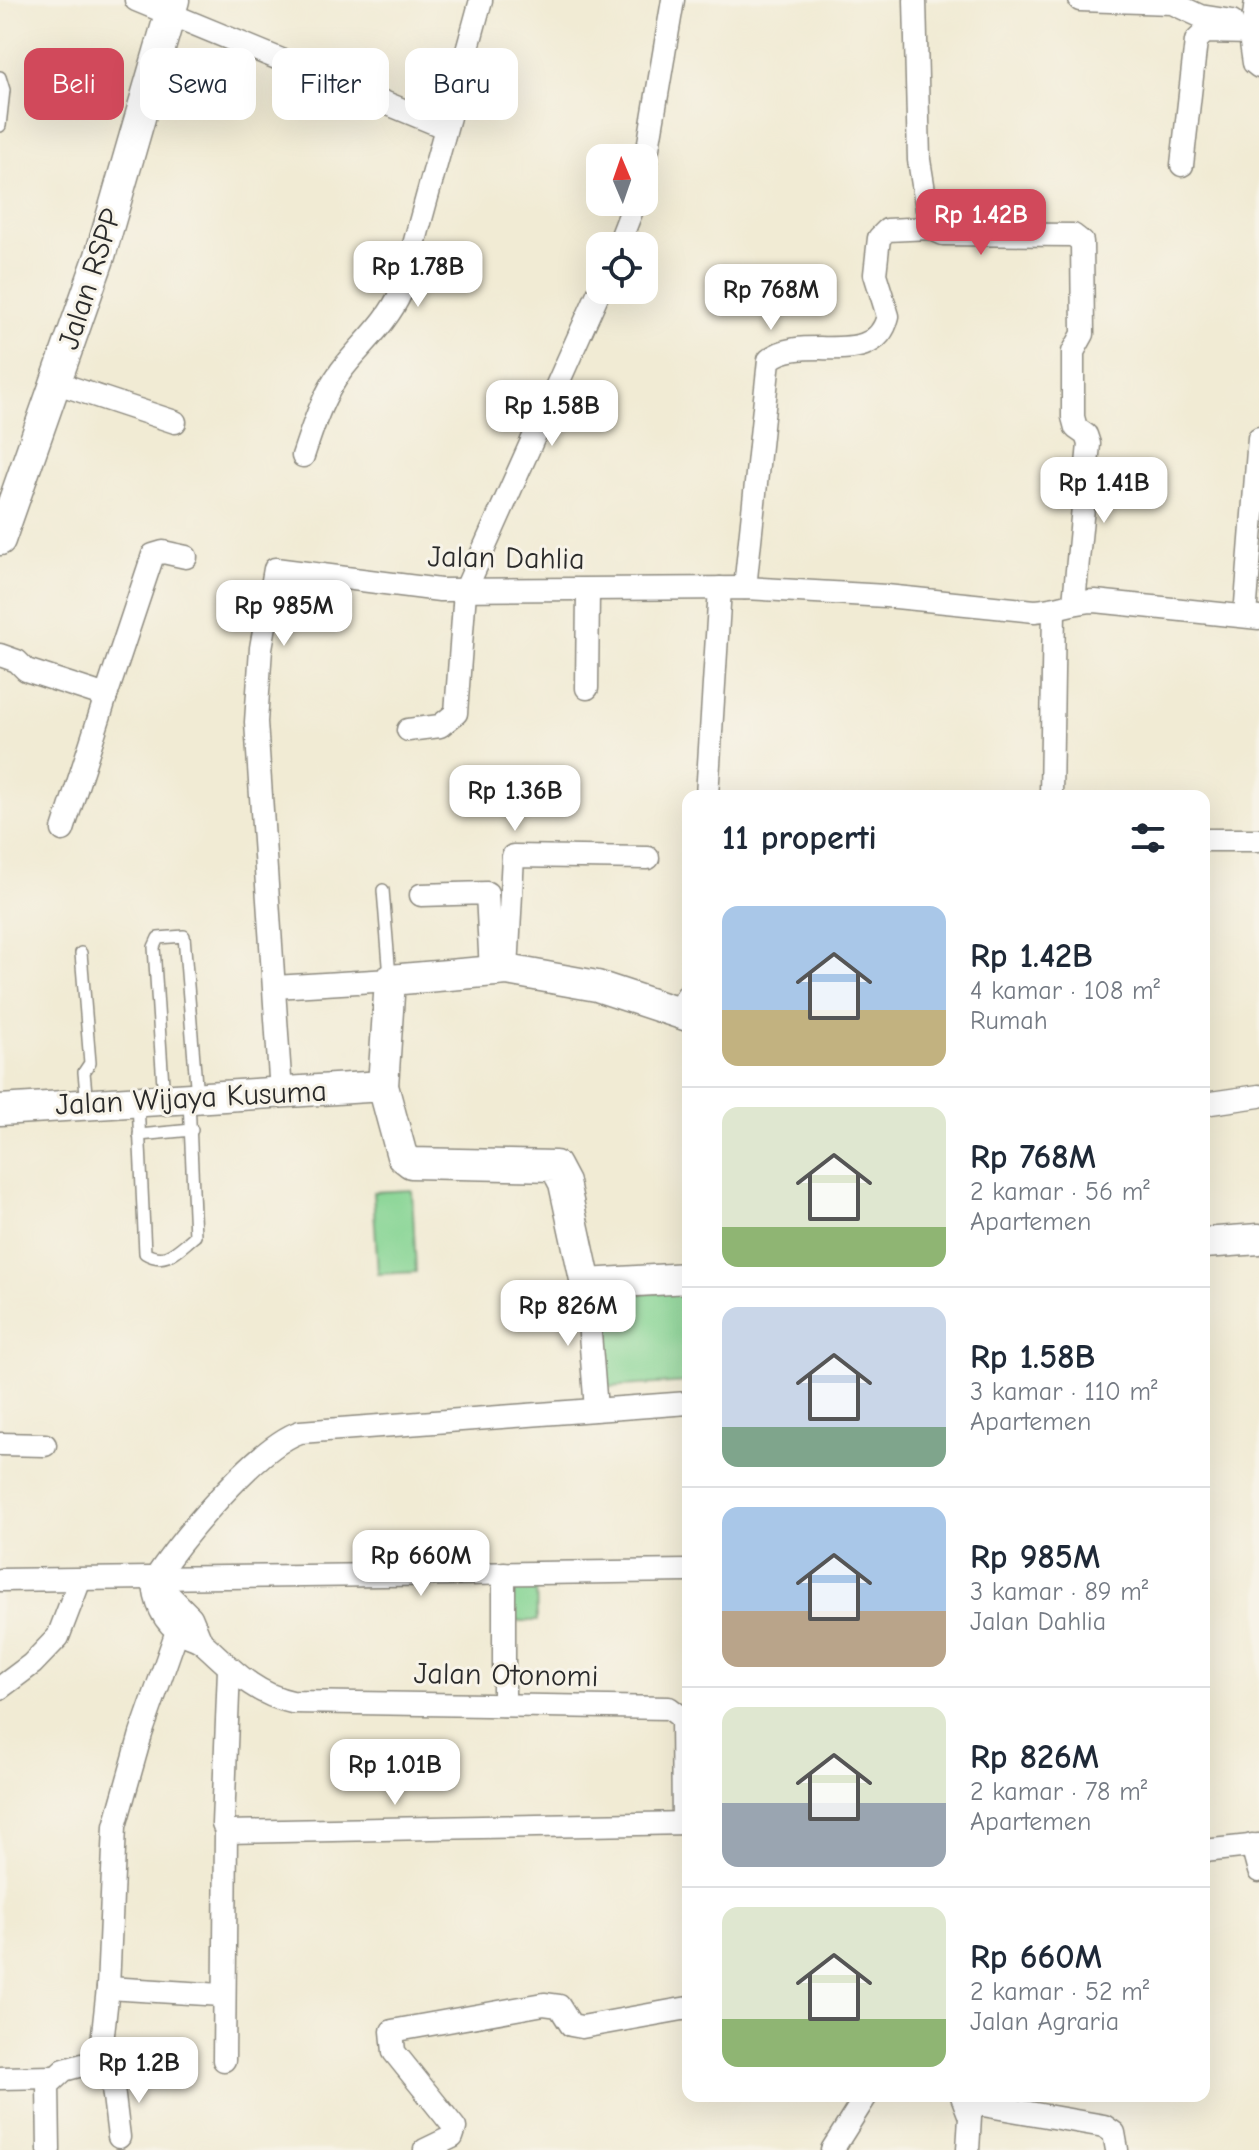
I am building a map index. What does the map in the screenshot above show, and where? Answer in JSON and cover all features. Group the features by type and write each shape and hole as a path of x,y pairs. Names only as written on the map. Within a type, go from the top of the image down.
{"street":[{"path":"136,0 172,7 444,127"},
{"path":"303,456 319,408 331,387 382,327 401,292 481,0"},
{"path":"649,144 673,0"},
{"path":"915,0 919,160 930,228"},
{"path":"1080,0 1172,3 1200,16 1252,29"},
{"path":"1256,0 1252,29 1254,63 1259,67"},
{"name":"Jalan RSPP","path":"0,540 100,256 172,7"},
{"path":"1182,165 1196,41 1205,32 1252,29"},
{"path":"745,588 769,360 781,352 861,345 878,338 888,316 875,274 879,238 887,230 930,228 943,234 1078,236 1082,242 1083,334 1072,362 1074,423 1086,435 1089,444 1064,606 1051,790"},
{"path":"408,730 440,726 456,713 465,591 593,304"},
{"path":"57,383 175,422"},
{"path":"1252,617 1259,438"},
{"path":"63,830 153,555 163,552 186,557"},
{"name":"Jalan Dahlia","path":"281,1093 256,722 261,648 275,569 465,591 745,588 1252,617"},
{"path":"707,790 720,588"},
{"path":"587,688 588,591"},
{"path":"0,655 17,661 26,670 106,696"},
{"path":"0,671 12,675 26,670"},
{"path":"1210,840 1259,840"},
{"path":"499,971 513,856 648,858"},
{"path":"421,895 487,893 499,971"},
{"path":"275,987 499,971 682,1003"},
{"path":"390,980 383,1086 402,1156 411,1163 555,1166 564,1183 586,1284 596,1409"},
{"name":"Jalan Wijaya Kusuma","path":"0,1110 383,1086"},
{"path":"1210,1103 1259,1096"},
{"path":"1210,1243 1259,1239"},
{"path":"586,1284 682,1278"},
{"path":"201,1641 177,1631 161,1612 154,1595 154,1580 194,1527 288,1436 316,1430 682,1403"},
{"path":"0,1444 45,1445"},
{"path":"0,1580 79,1582 682,1571"},
{"path":"504,1573 504,1705"},
{"path":"154,1580 191,1617 201,1641"},
{"path":"0,1688 32,1664 58,1637 79,1582"},
{"path":"119,2137 112,2080 97,2061 108,1988 115,1826 141,1734 177,1631"},
{"name":"Jalan Otonomi","path":"201,1641 229,1669 274,1698 292,1702 669,1708 682,1716"},
{"path":"224,2060 222,1995 226,1832 223,1824 229,1669"},
{"path":"226,1832 682,1823"},
{"path":"1210,1850 1255,1845 1259,1871"},
{"path":"108,1988 222,1995"},
{"path":"425,2150 452,2137 455,2128 394,2052 392,2031 544,2004 559,2006 571,2025 582,2027 682,2009"},
{"path":"49,2150 46,2096 54,2077 64,2070 97,2061"},
{"path":"0,2078 54,2077"},
{"path":"832,2150 862,2102"},
{"path":"965,2102 970,2117 968,2150"},
{"path":"980,2102 1104,2126 1114,2133 1117,2150"}],"lane":[{"path":"0,77 4,90 0,126"},
{"path":"383,890 390,980"},
{"path":"172,1099 154,947 158,938 184,936 187,950 172,1099 139,1135 145,1253 164,1260 195,1236 192,1130 172,1099"},
{"path":"81,953 90,1063 84,1072 87,1105"},
{"path":"139,1135 192,1130"}],"green space":[{"path":"412,1190 416,1272 378,1274 373,1192"},
{"path":"682,1291 682,1382 606,1387 601,1296"},
{"path":"536,1583 537,1621 510,1621 509,1584"}]}
